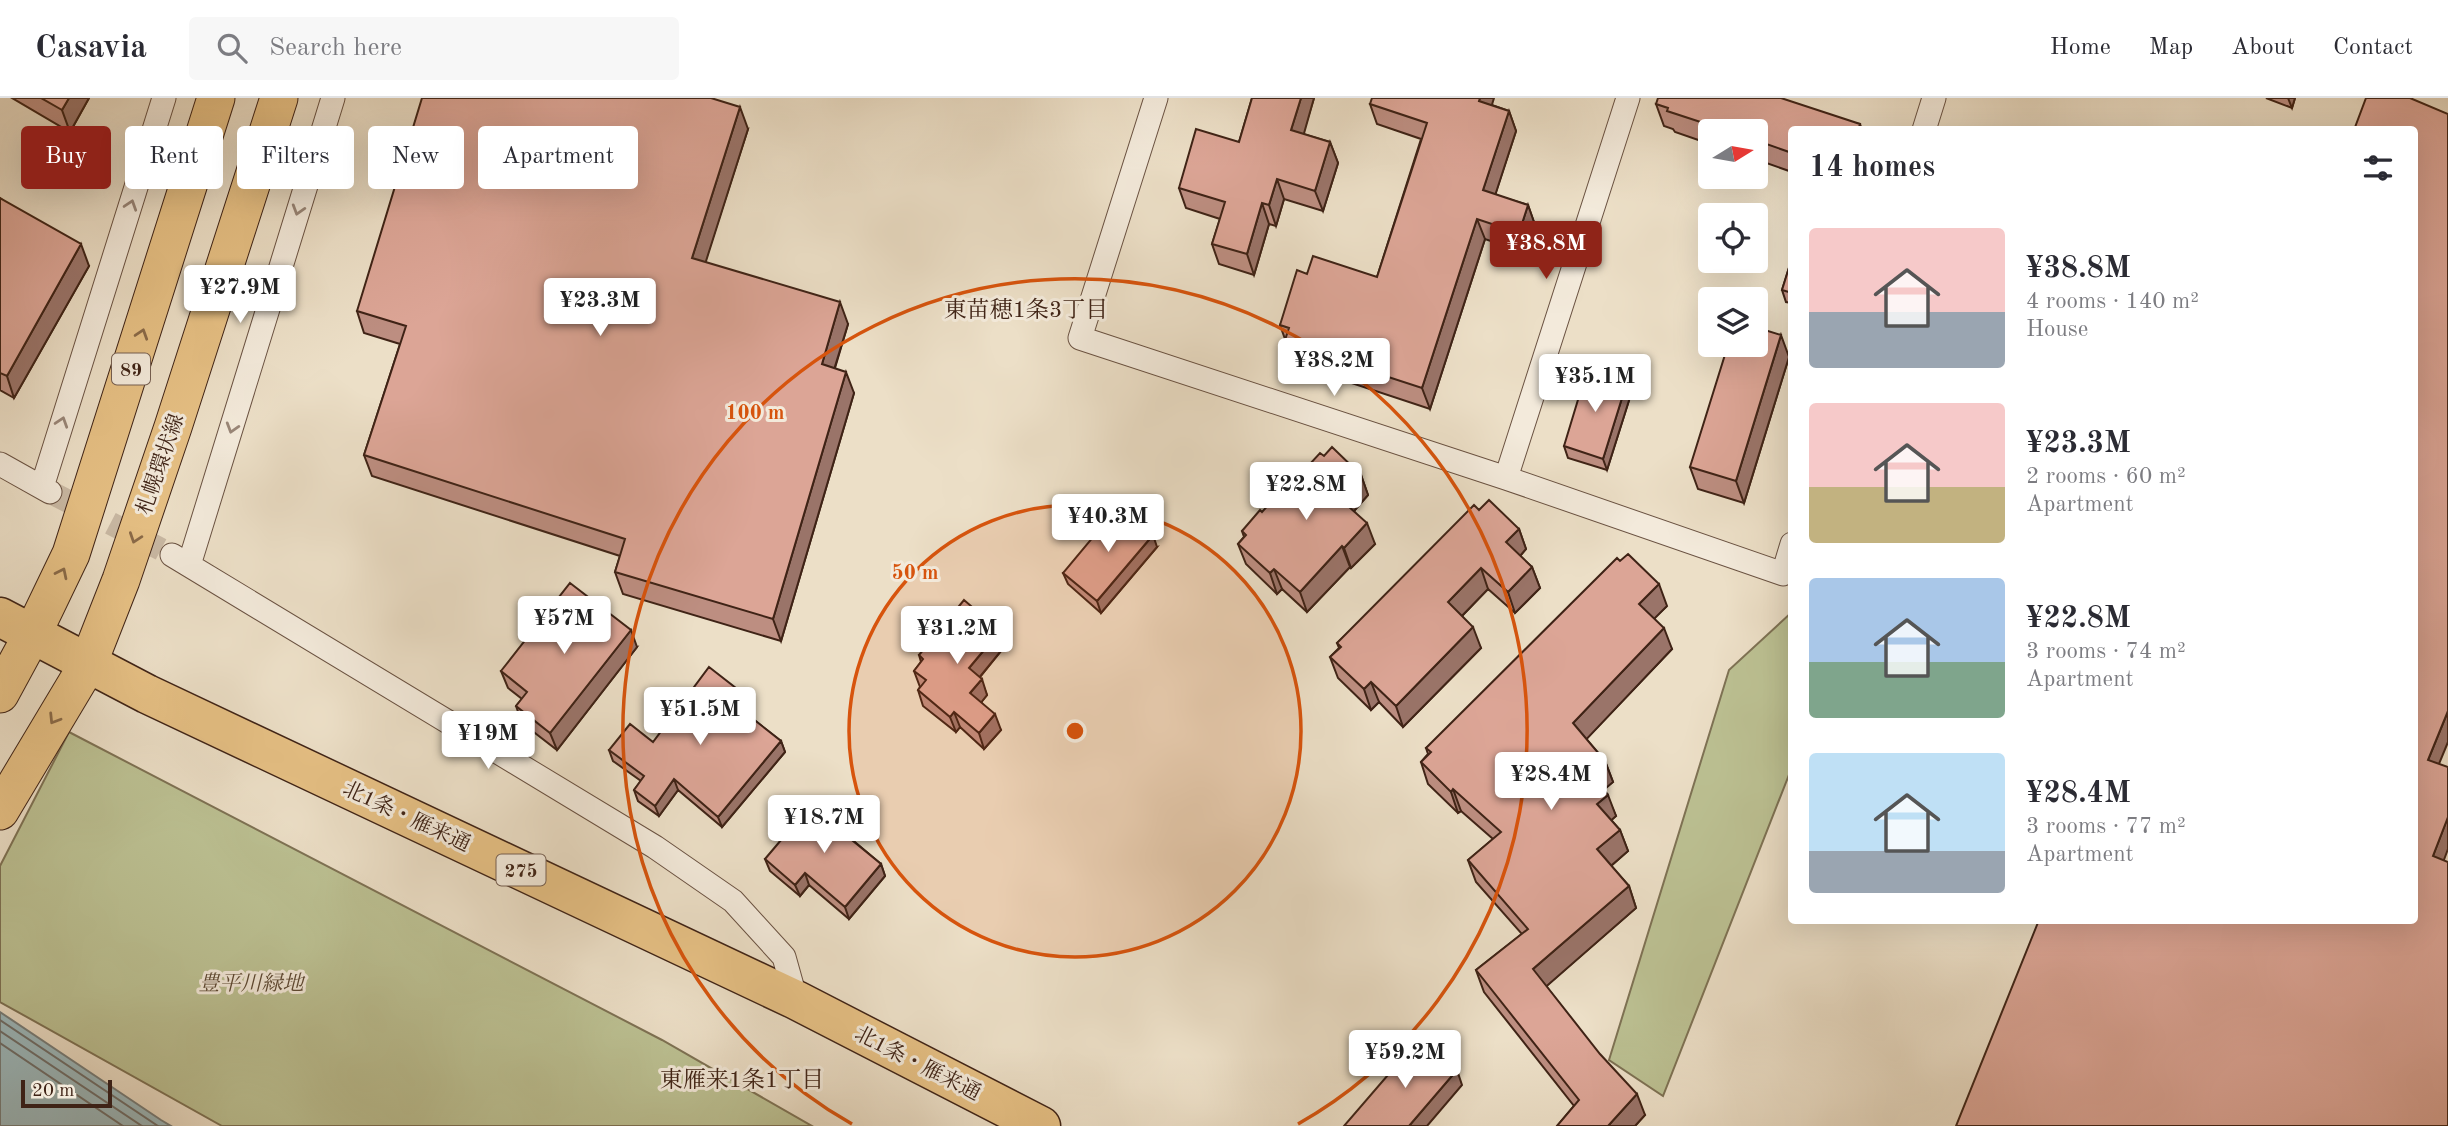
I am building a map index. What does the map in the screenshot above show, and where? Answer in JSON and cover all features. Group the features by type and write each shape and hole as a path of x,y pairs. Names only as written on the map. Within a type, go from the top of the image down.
{"highway":[{"name":"北1条・雁来通","path":"16,626 88,664 796,1000 1041,1126"}],"main road":[{"name":"89","path":"0,694 16,626 71,554 216,98"},
{"name":"札幌環状線","path":"0,811 88,664 121,580 279,98"}],"street":[{"path":"0,464 46,490 164,98"},
{"path":"333,98 181,560 655,846 733,901 784,957 796,1000"},
{"path":"1156,98 1080,338 1506,478 1783,574 1788,557"},
{"path":"1506,478 1628,98"},
{"path":"1925,126 1934,98"}],"green space":[{"path":"1788,616 1788,777 1663,1096 1609,1060 1729,670"},
{"name":"豊平川緑地","path":"69,732 662,1040 812,1126 222,1126 0,1002 0,866"}],"water":[{"path":"0,1012 161,1120 171,1126 0,1126"}],"building":[{"path":"41,98 69,98 62,110"},
{"path":"422,98 711,98 740,107 692,258 840,302 822,364 846,372 773,619 615,572 625,539 364,455 406,326 357,311 394,189 464,189 464,126 413,126"},
{"path":"1252,98 1301,98 1291,130 1330,142 1315,191 1277,179 1269,205 1262,203 1247,254 1212,244 1225,202 1179,188 1196,129 1239,142"},
{"path":"1372,98 1480,98 1479,101 1509,111 1483,190 1528,205 1519,233 1477,219 1422,388 1284,343 1289,328 1280,325 1297,270 1307,274 1313,256 1377,277 1427,123 1370,104"},
{"path":"1658,98 1781,98 1860,124 1788,126 1788,152 1768,145 1768,119 1698,119 1698,121 1667,111 1668,108 1656,104"},
{"path":"2366,98 2410,98 2448,114 2448,711 2428,760 2448,767 2448,817 2433,856 2448,862 2448,1126 1956,1126 2037,924 2418,924 2418,126 2356,126"},
{"path":"0,198 81,244 7,376 0,373"},
{"path":"1788,271 1788,292 1782,290"},
{"path":"1768,331 1781,335 1736,481 1690,467 1724,357 1768,357"},
{"path":"1587,370 1627,382 1603,459 1564,446"},
{"path":"1332,447 1361,475 1339,498 1367,523 1300,592 1274,569 1270,573 1238,544 1246,535 1242,531 1260,510 1262,512 1272,501 1274,503 1320,453 1324,456"},
{"path":"1489,500 1519,529 1506,542 1532,567 1508,592 1481,568 1448,602 1473,627 1396,706 1371,682 1364,689 1330,657 1341,647 1337,643 1474,505 1479,510"},
{"path":"1119,506 1153,535 1097,601 1063,573"},
{"path":"1628,554 1659,584 1639,604 1664,628 1573,723 1605,761 1592,772 1608,795 1597,804 1620,830 1597,849 1629,886 1533,969 1600,1054 1637,1094 1608,1126 1557,1126 1579,1100 1476,970 1528,929 1468,860 1501,832 1453,789 1451,792 1421,762 1431,752 1426,748 1617,558 1620,561"},
{"path":"570,583 631,630 550,733 516,706 527,692 501,671"},
{"path":"964,600 1000,631 969,668 982,679 970,693 995,714 979,733 954,712 950,717 918,690 926,680 914,671 923,659 919,655"},
{"path":"709,667 741,692 733,703 781,741 718,817 674,779 655,806 634,790 644,776 609,750 630,724 653,742"},
{"path":"834,803 852,818 841,831 881,864 845,907 805,873 795,885 765,859 809,807 821,818"},
{"path":"1419,1039 1457,1070 1409,1126 1344,1126"}],"tunnel":[{"path":"50,492 172,555"}],"district":[{"name":"東苗穂1条3丁目","path":"1026,309"},
{"name":"東雁来1条1丁目","path":"742,1079"}]}
